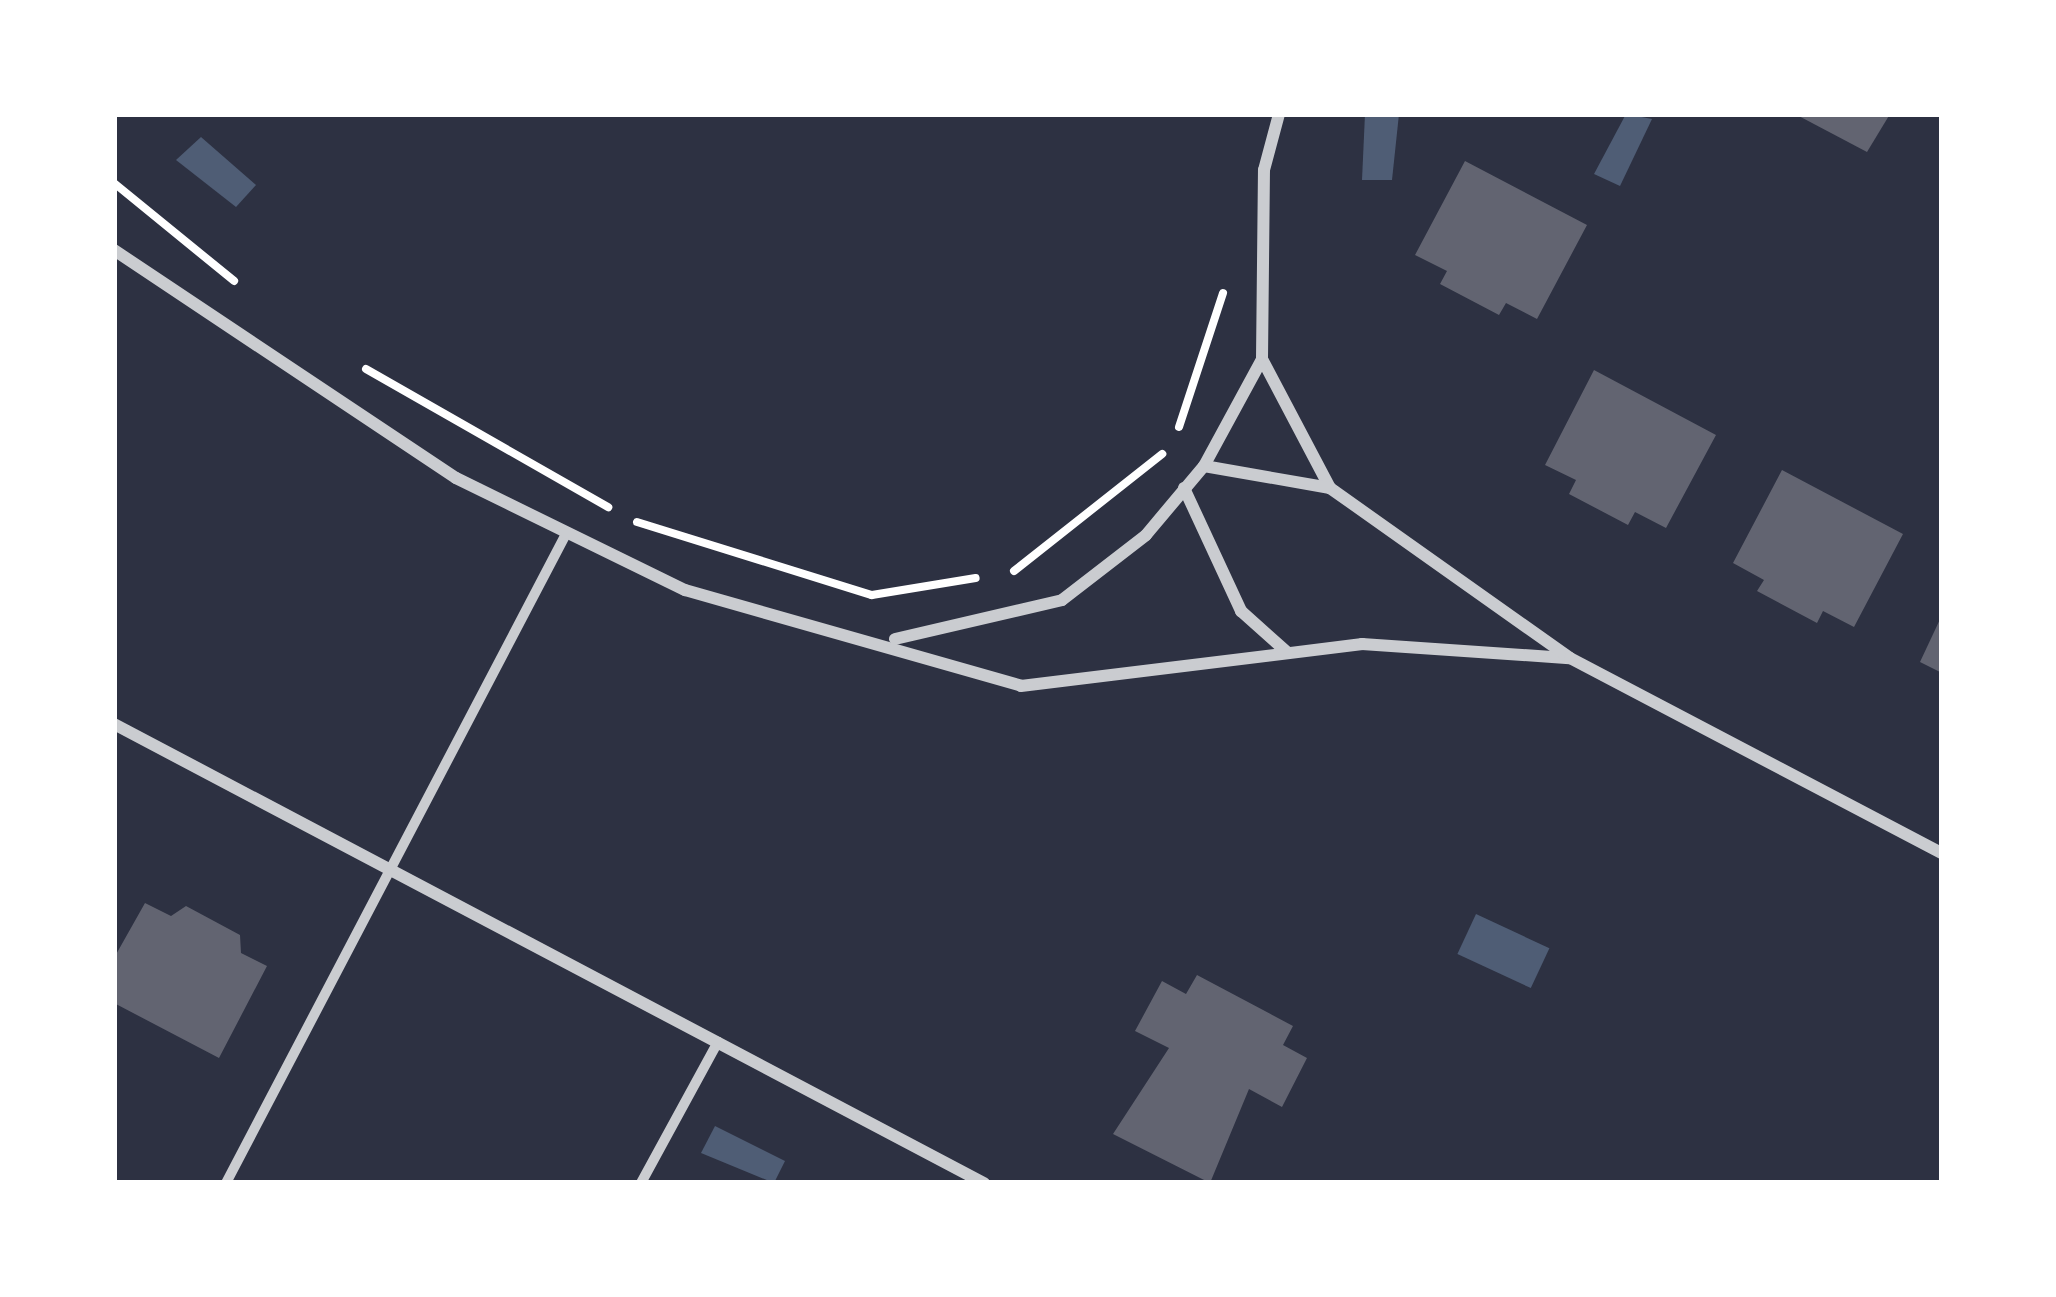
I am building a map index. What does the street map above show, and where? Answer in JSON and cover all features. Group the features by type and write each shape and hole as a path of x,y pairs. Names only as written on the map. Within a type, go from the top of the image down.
{"street":[{"path":"889,640 1062,600 1146,535 1204,466 1262,359 1264,170 1279,114"},
{"path":"114,250 456,478 685,590 889,640 1021,686 1362,644 1570,658"},
{"path":"1262,359 1330,488"},
{"path":"1204,466 1330,488 1570,658 1942,853"},
{"path":"1184,488 1241,611 1288,653"},
{"path":"226,1183 567,532"},
{"path":"114,724 985,1183"},
{"path":"641,1183 718,1042"}],"path":[{"path":"114,183 251,295"},
{"path":"346,357 630,520 872,595 1011,573 1173,445 1227,281"}],"water":[{"path":"1365,114 1399,114 1392,180 1362,180"},
{"path":"1626,114 1652,119 1620,186 1594,174"},
{"path":"201,137 256,185 236,207 176,160"},
{"path":"1476,914 1549,948 1531,988 1457,954"},
{"path":"715,1126 785,1161 774,1183 701,1153"}],"building":[{"path":"1795,114 1890,114 1867,152"},
{"path":"1465,161 1587,225 1537,319 1506,303 1499,315 1440,284 1447,271 1415,255"},
{"path":"1594,370 1716,435 1666,528 1635,512 1628,525 1569,494 1576,480 1545,465"},
{"path":"1782,470 1903,534 1854,627 1823,611 1817,623 1757,591 1764,580 1733,563"},
{"path":"1942,615 1942,673 1920,662"},
{"path":"145,903 171,916 186,906 240,935 241,953 267,966 219,1058 114,1003 114,958"},
{"path":"1197,975 1293,1026 1283,1045 1307,1058 1282,1107 1249,1089 1210,1183 1113,1134 1169,1048 1135,1031 1162,981 1186,994"}]}
